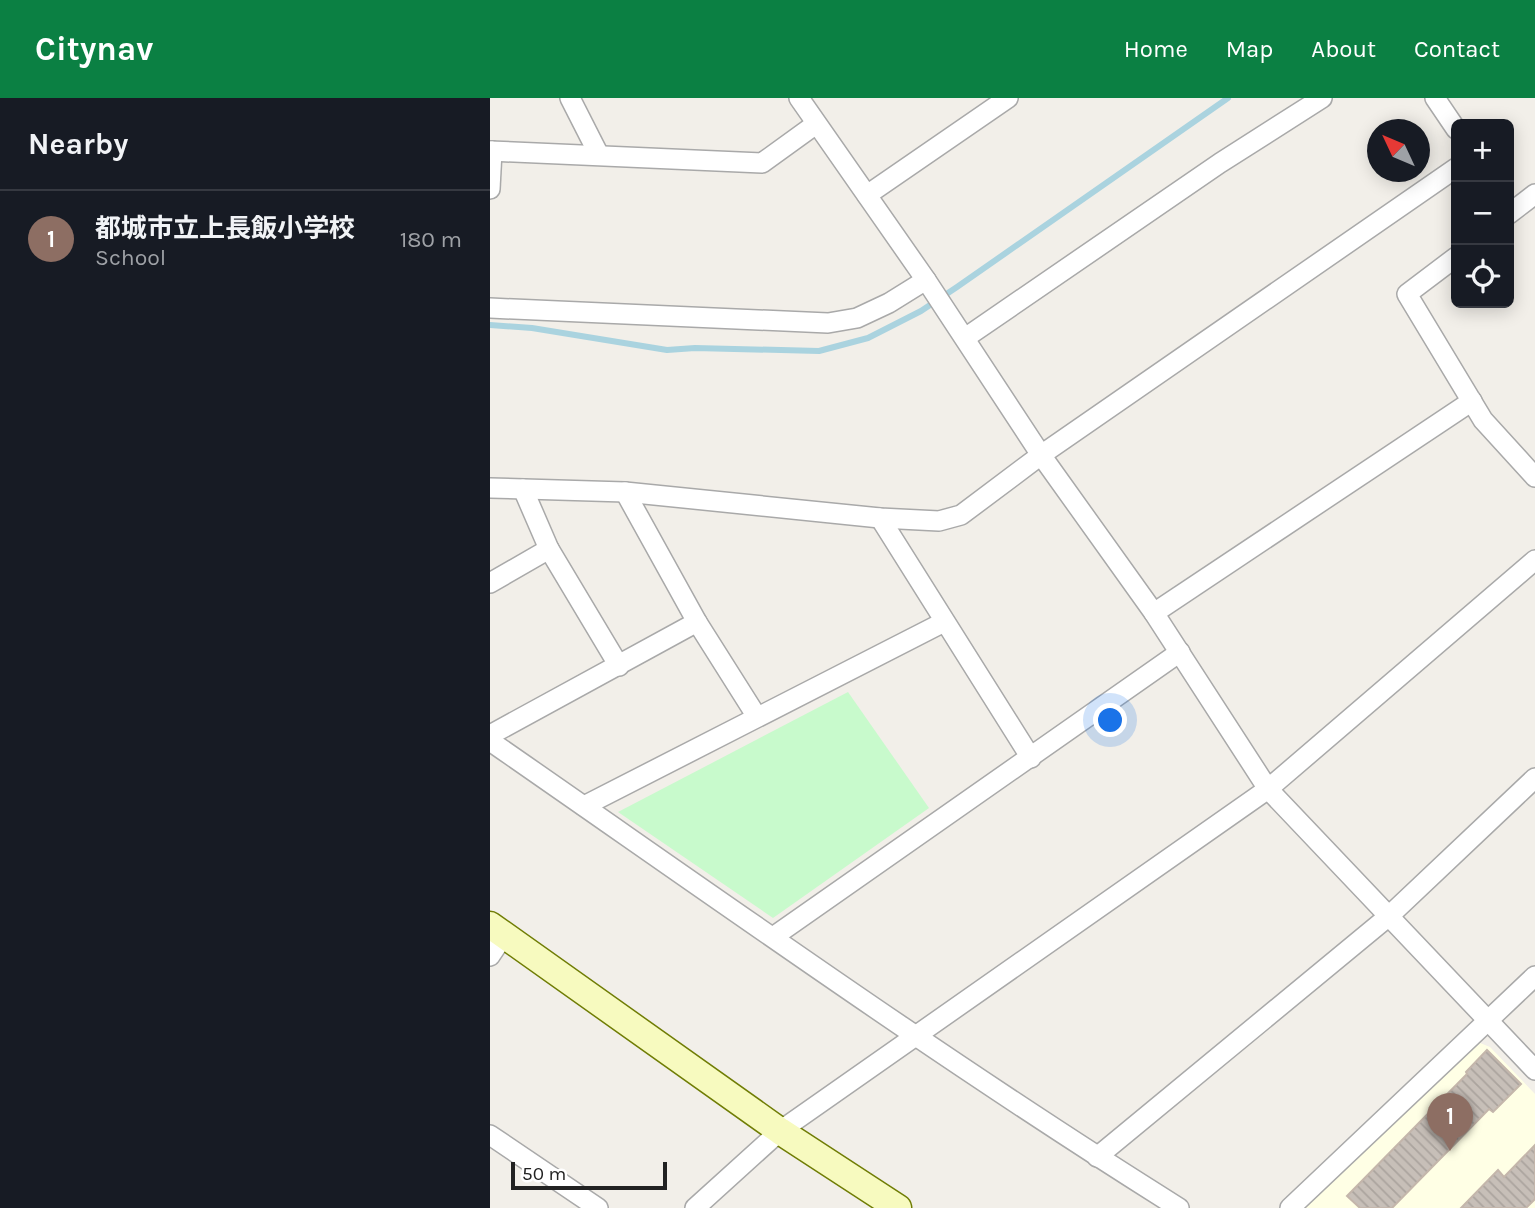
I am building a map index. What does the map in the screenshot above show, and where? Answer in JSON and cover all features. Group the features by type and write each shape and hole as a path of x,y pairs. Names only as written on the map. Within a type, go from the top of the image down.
{"street":[{"path":"570,98 599,155"},
{"path":"799,98 926,279 1041,455 1154,613 1268,789 1535,1070"},
{"path":"867,195 1008,98"},
{"path":"965,338 1209,170 1322,98"},
{"path":"1435,98 1451,122"},
{"path":"490,189 491,151 762,163 816,124"},
{"path":"490,488 625,492 880,518 939,521 961,515 1041,455 1451,171"},
{"path":"1514,209 1535,194"},
{"path":"1451,261 1407,294 1483,420 1535,477"},
{"path":"490,308 828,323 858,318 889,303 926,279"},
{"path":"1154,613 1472,401"},
{"path":"523,489 549,550 619,666"},
{"path":"625,492 696,622 757,718"},
{"path":"880,518 1031,758"},
{"path":"490,583 549,550"},
{"path":"695,1208 780,1131 1268,789 1535,560"},
{"path":"490,736 696,622"},
{"path":"584,806 944,622"},
{"path":"773,937 1180,652"},
{"path":"490,741 916,1036 1097,1157 1179,1208"},
{"path":"1097,1157 1389,916 1535,778"},
{"path":"495,939 898,1208"},
{"path":"1290,1208 1535,976"},
{"path":"490,1135 598,1208"}],"shaded area":[{"path":"1480,1043 1490,1047 1535,1094 1535,1208 1304,1208"}],"green space":[{"path":"848,692 929,808 773,918 618,812"}],"building":[{"path":"1487,1050 1521,1084 1493,1112 1489,1109 1392,1208 1360,1208 1347,1196 1467,1074"},
{"path":"1535,1145 1535,1199 1526,1208 1461,1208 1498,1170 1504,1177"}],"waterway":[{"path":"490,325 532,328 667,350 695,348 819,351 868,338 921,311 1228,98"}],"place":[{"name":"都城市立上長飯小学校","path":"1450,1151"}]}
